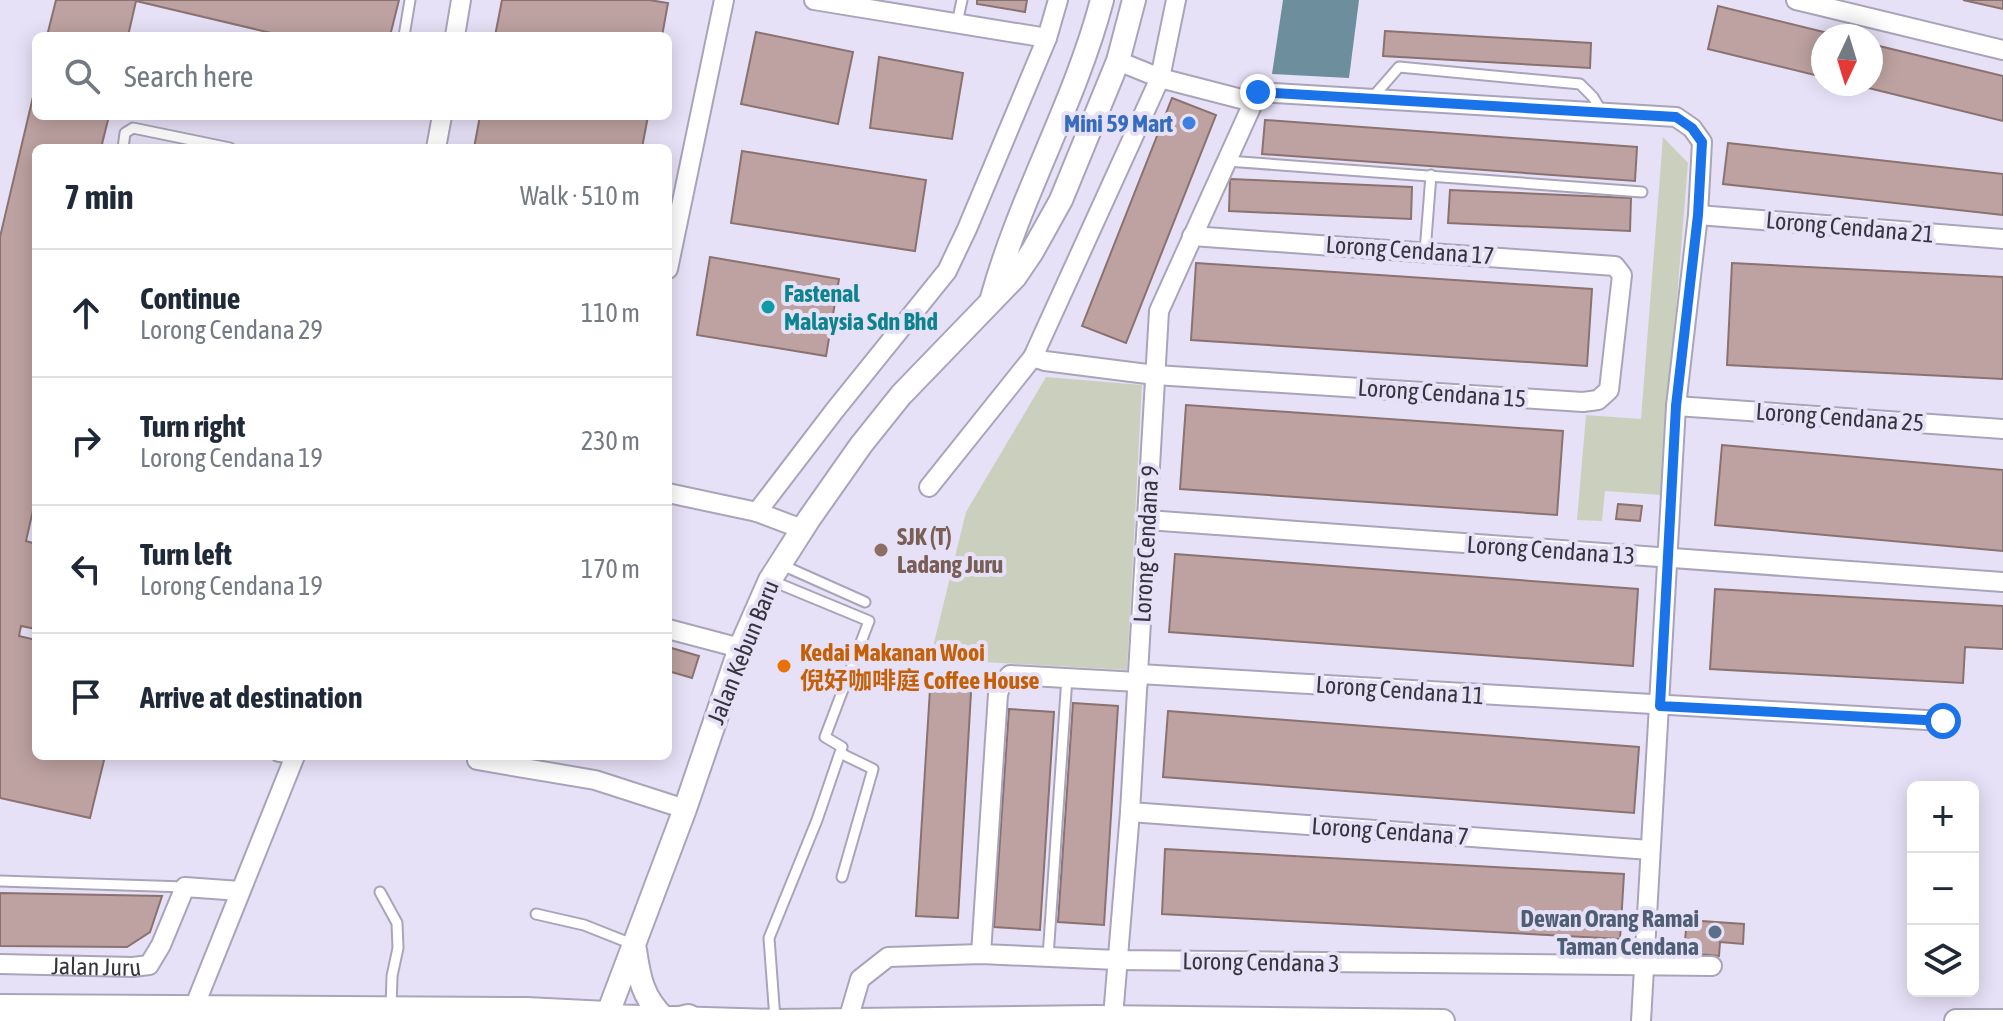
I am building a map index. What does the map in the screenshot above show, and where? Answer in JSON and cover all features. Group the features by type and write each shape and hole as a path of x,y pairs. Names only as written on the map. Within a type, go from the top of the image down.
{"main road":[{"name":"Jalan Juru","path":"0,1009 70,1015 193,1010 391,1011 606,1018"}],"street":[{"path":"456,32 461,0"},
{"path":"672,250 724,0"},
{"path":"814,0 864,4 1047,38"},
{"path":"757,512 947,271 1047,38 1058,0"},
{"name":"Jalan Kebun Baru","path":"991,299 1009,242 1089,50 1102,0"},
{"name":"Jalan Kebun Baru","path":"606,1018 685,809 740,648 775,572 861,445 901,395 1015,277 1061,200 1118,61 1134,0"},
{"path":"929,487 1033,357 1160,78 1176,0"},
{"path":"1796,0 2003,50"},
{"path":"1118,61 1160,78 1255,97 1372,98 1676,117 1692,128 1702,142 1698,215 1676,406 1641,1021"},
{"name":"Lorong Cendana 9","path":"1101,1018 1117,960 1130,812 1159,311 1255,97"},
{"path":"437,144 441,120"},
{"name":"Lorong Cendana 21","path":"1698,215 2003,239"},
{"name":"Lorong Cendana 17","path":"1192,236 1604,264 1615,266 1622,275"},
{"name":"Lorong Cendana 15","path":"1033,357 1155,375 1583,402 1598,400 1609,390 1622,275"},
{"name":"Lorong Cendana 25","path":"1676,406 2003,429"},
{"path":"672,494 757,512 802,529"},
{"name":"Lorong Cendana 13","path":"1147,520 2003,582"},
{"path":"672,630 740,648"},
{"name":"Lorong Cendana 11","path":"981,954 998,694 1002,683 1010,675 1138,678 1943,721"},
{"path":"193,1010 288,760"},
{"path":"477,760 595,780 685,809"},
{"name":"Lorong Cendana 7","path":"1130,812 1650,850"},
{"path":"185,887 240,891"},
{"name":"Jalan Juru","path":"0,964 149,965 161,945 185,887"},
{"path":"635,945 638,977 650,1005 677,1019"},
{"name":"Lorong Cendana 3","path":"848,1020 860,979 888,957 981,954 1117,960 1712,966"},
{"name":"Jalan Juru","path":"606,1018 1443,1021"},
{"path":"1956,1021 2003,1021"}],"lane":[{"path":"405,32 410,0"},
{"path":"957,23 962,0"},
{"path":"1372,98 1399,67 1580,84 1602,112"},
{"path":"124,144 125,133 133,128 211,144"},
{"path":"1227,161 1642,192"},
{"path":"1425,252 1431,175"},
{"path":"775,572 865,602"},
{"path":"775,572 869,621 825,737 842,747 769,938 775,1021"},
{"path":"1048,957 1067,677"},
{"path":"840,753 873,769 842,877"},
{"path":"0,881 185,887"},
{"path":"380,892 397,923 398,948 392,976 391,1011"},
{"path":"536,914 584,925 635,945"}],"green space":[{"path":"1663,137 1688,163 1661,495 1605,491 1602,521 1577,520 1586,415 1641,419"},
{"path":"1046,377 1142,385 1127,670 930,659 966,512"}],"water":[{"path":"1283,0 1359,0 1349,78 1272,74"}],"building":[{"path":"56,0 399,0 391,32 267,32 136,1 129,32 48,32"},
{"path":"502,0 649,0 668,3 663,32 496,32"},
{"path":"977,0 1027,0 1025,12 977,4"},
{"path":"1963,0 2003,0 2003,9"},
{"path":"1718,6 1811,29 1811,74 1708,49"},
{"path":"1385,31 1591,43 1590,68 1383,56"},
{"path":"756,32 853,52 838,124 741,104"},
{"path":"1883,47 2003,76 2003,121 1883,92"},
{"path":"879,57 963,73 952,139 870,128"},
{"path":"1172,98 1216,115 1126,343 1082,326"},
{"path":"32,101 32,120 108,120 102,144 32,144 32,515 26,541 32,543 32,628 21,626 19,636 32,639 32,760 104,760 90,818 0,798 0,237"},
{"path":"479,120 647,120 643,144 475,144"},
{"path":"1265,120 1637,147 1635,181 1262,154"},
{"path":"1728,143 2003,174 2003,215 1723,184"},
{"path":"742,151 926,180 915,251 731,223"},
{"path":"1230,179 1412,187 1411,219 1229,211"},
{"path":"1450,190 1631,198 1630,231 1448,223"},
{"name":"Fastenal Malaysia Sdn Bhd","path":"710,257 839,279 826,356 697,335"},
{"path":"1196,263 1592,289 1587,366 1191,340"},
{"path":"1732,263 2003,277 2003,379 1727,365"},
{"path":"1186,405 1563,431 1557,515 1180,489"},
{"path":"1722,445 2003,470 2003,551 1715,525"},
{"path":"1618,504 1642,506 1640,521 1616,519"},
{"path":"1175,554 1638,589 1633,666 1169,632"},
{"path":"1715,589 2003,606 2003,649 1965,647 1963,683 1710,669"},
{"path":"672,648 699,656 692,678 672,672"},
{"path":"931,673 972,675 958,918 916,916"},
{"path":"1073,703 1118,706 1104,925 1058,922"},
{"path":"1009,709 1054,712 1040,930 994,927"},
{"path":"1168,711 1639,747 1634,813 1163,777"},
{"path":"1165,849 1624,874 1620,939 1162,914"},
{"path":"0,893 162,896 150,932 127,947 0,946"},
{"name":"Dewan Orang Ramai Taman Cendana","path":"1687,920 1744,924 1743,944 1720,942 1719,956 1697,954 1698,941 1685,940"}],"place":[{"name":"Mini 59 Mart","path":"1189,123"},
{"name":"Fastenal Malaysia Sdn Bhd","path":"768,307"},
{"name":"SJK (T) Ladang Juru","path":"881,550"},
{"name":"Kedai Makanan Wooi 倪好咖啡庭 Coffee House","path":"784,666"},
{"name":"Dewan Orang Ramai Taman Cendana","path":"1715,932"}],"route":[{"path":"1258,92 1676,117 1692,128 1702,142 1698,215 1676,406 1660,706 1943,721"}]}
